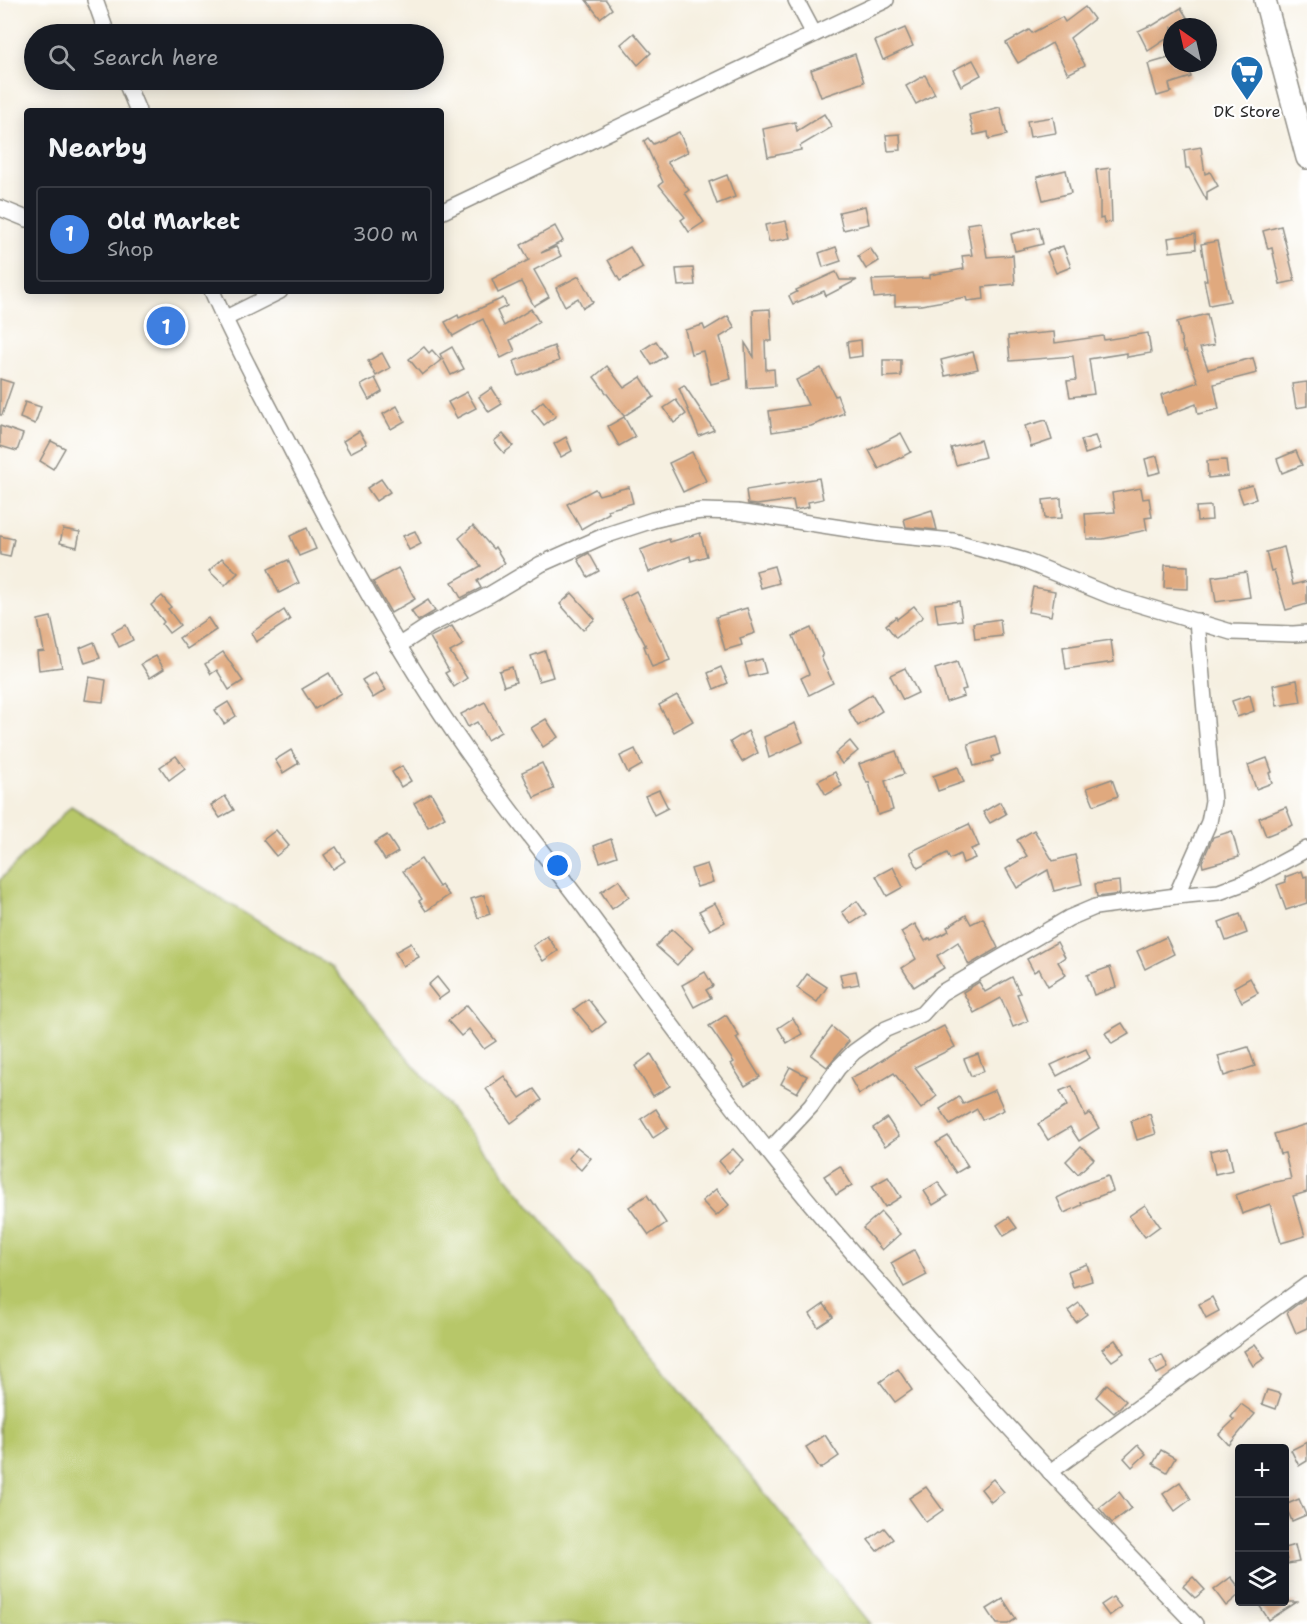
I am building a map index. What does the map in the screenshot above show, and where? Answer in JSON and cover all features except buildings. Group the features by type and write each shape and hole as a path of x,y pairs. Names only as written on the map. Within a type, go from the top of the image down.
{"main road":[{"path":"1264,0 1307,158"}],"street":[{"path":"95,0 103,24"},
{"path":"796,0 814,34"},
{"path":"444,211 886,0"},
{"path":"129,90 137,108"},
{"path":"0,208 24,218"},
{"path":"213,294 305,478 398,646 481,772 715,1084 829,1224 945,1358 1195,1624"},
{"path":"224,319 274,294"},
{"path":"398,646 430,625 489,595 541,564 604,536 678,514 702,511 737,512 881,534 953,541 1025,561 1111,596 1231,632 1307,633"},
{"path":"1176,896 1209,822 1213,801 1197,621"},
{"path":"769,1151 811,1106 838,1068 854,1052 885,1029 922,1014 941,993 1080,913 1095,907 1218,892 1246,882 1307,849"},
{"path":"1050,1472 1307,1285"}],"green space":[{"path":"71,806 332,967 497,1165 871,1624 0,1624 0,880"}],"place":[{"name":"DK Store","path":"1247,101"},
{"name":"Old Market","path":"166,326"}]}
